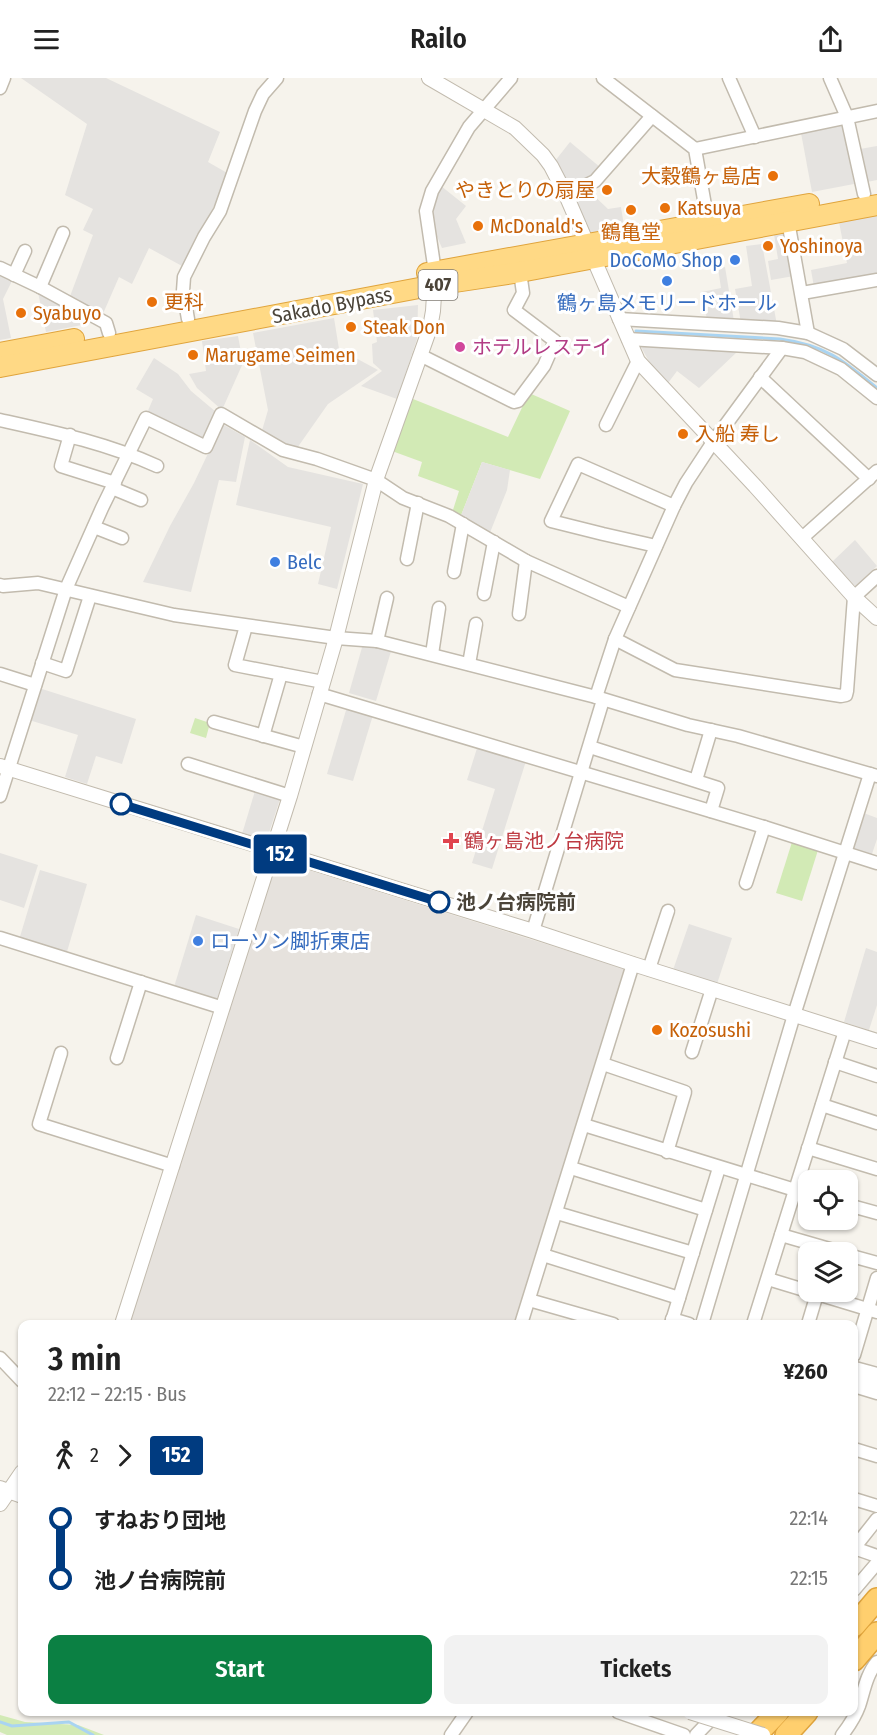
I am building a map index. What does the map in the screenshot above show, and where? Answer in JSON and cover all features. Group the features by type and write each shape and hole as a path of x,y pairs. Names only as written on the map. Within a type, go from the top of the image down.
{"highway":[{"name":"Sakado Bypass","path":"0,367 435,279 520,272 590,251 708,222 873,197"},
{"name":"Sakado Bypass","path":"0,352 590,251 788,221 873,197"},
{"path":"858,1621 877,1599"},
{"path":"858,1655 877,1633"},
{"path":"756,1735 774,1716"},
{"path":"786,1735 803,1716"}],"street":[{"path":"188,319 183,291 184,277 220,211 259,102 277,78"},
{"path":"429,78 515,128 534,145 551,166 566,195 638,361 854,597 877,618"},
{"path":"123,1320 290,796 336,638 376,480 430,328 435,279 426,212 432,191 469,127 511,78"},
{"path":"603,78 695,149 708,222"},
{"path":"729,78 755,137"},
{"path":"830,78 847,117 873,197"},
{"path":"695,149 877,111"},
{"path":"566,195 596,181 652,116"},
{"path":"788,221 808,333"},
{"path":"40,287 63,233"},
{"path":"14,275 25,251"},
{"path":"0,268 106,323 109,333"},
{"path":"420,355 514,402 518,401 544,366 555,341 514,310 523,294 520,272"},
{"path":"802,293 877,280"},
{"path":"620,319 778,328 808,333 843,349 877,375"},
{"path":"628,339 782,348 805,352 841,369 877,398"},
{"path":"533,931 583,773 615,639 628,607 686,483 782,348"},
{"path":"606,424 638,361"},
{"path":"760,377 873,475 802,538"},
{"path":"0,796 4,767 35,685 66,589 146,418 206,447 221,414 283,450 376,480 403,498 463,524 526,561 628,607"},
{"path":"0,420 70,435 128,453 157,466"},
{"path":"70,435 61,466 113,486 141,500"},
{"path":"656,546 551,521 578,464 674,506"},
{"path":"407,559 418,503"},
{"path":"454,572 463,524"},
{"path":"94,527 122,538"},
{"path":"484,594 494,542"},
{"path":"519,614 526,561"},
{"path":"615,639 675,670 846,695 854,597 877,576"},
{"path":"0,585 38,583 174,615 336,638 377,641 738,736 873,775 844,852 703,1320"},
{"path":"42,663 66,671 90,597"},
{"path":"377,641 387,598"},
{"path":"432,654 439,608"},
{"path":"469,664 476,624"},
{"path":"246,626 236,665 281,674 583,773 877,863"},
{"path":"0,674 35,685"},
{"path":"263,736 281,674"},
{"path":"214,722 304,747"},
{"path":"696,780 711,730"},
{"path":"590,747 718,788 711,811"},
{"path":"188,764 290,796"},
{"path":"4,767 533,931 877,1041"},
{"path":"746,883 764,827"},
{"path":"649,969 668,911"},
{"path":"0,938 223,1008"},
{"path":"522,1320 633,964"},
{"path":"117,1059 141,982"},
{"path":"692,1052 712,989"},
{"path":"754,1320 845,1031"},
{"path":"61,1053 39,1124 173,1166"},
{"path":"835,1062 877,1076"},
{"path":"603,1064 685,1092 667,1152"},
{"path":"822,1105 877,1123"},
{"path":"584,1125 798,1192"},
{"path":"808,1148 877,1169"},
{"path":"571,1168 706,1210"},
{"path":"672,1320 719,1168"},
{"path":"858,1208 877,1213"},
{"path":"557,1213 693,1253"},
{"path":"781,1235 805,1242"},
{"path":"543,1255 679,1298"},
{"path":"858,1258 877,1263"},
{"path":"858,1345 872,1310 877,1278"},
{"path":"768,1279 798,1288"},
{"path":"529,1300 599,1320"},
{"path":"809,1320 815,1302"},
{"path":"844,1302 872,1310"},
{"path":"0,1358 18,1377"},
{"path":"858,1368 877,1374"},
{"path":"858,1377 877,1383"},
{"path":"858,1387 877,1393"},
{"path":"858,1450 877,1456"},
{"path":"0,1504 11,1492"},
{"path":"858,1500 877,1506"},
{"path":"858,1543 877,1520"},
{"path":"858,1549 877,1556"},
{"path":"858,1585 877,1563"},
{"path":"858,1708 865,1683 876,1665"},
{"path":"452,1735 464,1716"},
{"path":"629,1716 684,1735"},
{"path":"703,1716 763,1735"},
{"path":"696,1735 714,1716"},
{"path":"842,1735 855,1716"}],"shaded area":[{"path":"21,78 106,78 220,132 208,162 229,174 182,266 149,248 132,284 119,277 102,316 69,299 93,235 83,230 93,209 65,195 87,124"},
{"path":"843,125 854,184 812,192 801,133"},
{"path":"570,142 601,168 593,178 570,188 555,161"},
{"path":"877,146 877,180 867,182 860,149"},
{"path":"441,186 466,206 456,219 466,243 442,248 435,232 433,212 435,198"},
{"path":"590,192 608,209 621,207 624,226 590,233 574,199"},
{"path":"877,215 877,276 814,287 811,270 847,263 839,222"},
{"path":"786,232 794,276 771,280 768,261 778,259 774,234"},
{"path":"762,244 777,325 741,323 735,289 752,286 746,246"},
{"path":"725,267 734,321 707,320 702,292 721,288 718,268"},
{"path":"0,275 12,281 3,299 11,338 0,340"},
{"path":"38,292 92,323 46,332"},
{"path":"418,305 417,339 397,399 361,386 382,371 373,363 372,344 377,342 373,310"},
{"path":"334,318 339,349 378,370 328,404 295,451 261,434 268,410 253,333"},
{"path":"238,336 243,363 222,410 197,388 189,374 206,371 202,341"},
{"path":"640,345 738,351 699,388 677,371 668,383 652,367"},
{"path":"154,358 178,374 191,391 216,412 204,439 147,413 153,399 136,389"},
{"path":"222,424 245,437 236,482 219,480 191,592 143,582 194,483"},
{"path":"250,440 288,467 363,484 337,589 318,584 331,527 236,505"},
{"path":"482,462 510,470 507,490 489,535 460,518"},
{"path":"855,540 877,566 855,586 832,562"},
{"path":"363,644 392,648 376,701 349,693"},
{"path":"39,688 136,719 122,764 96,756 87,784 65,777 78,735 29,720"},
{"path":"347,707 373,715 353,781 327,774"},
{"path":"478,745 526,761 492,869 472,863 495,789 467,780"},
{"path":"255,791 280,799 266,842 242,834"},
{"path":"861,812 877,818 877,839 871,857 849,849"},
{"path":"0,853 38,865 24,908 0,900"},
{"path":"276,860 626,969 515,1320 130,1320"},
{"path":"40,870 87,884 66,955 19,940"},
{"path":"196,915 239,929 217,1000 174,987"},
{"path":"689,924 732,938 717,984 673,970"},
{"path":"866,948 877,952 877,1005 869,1030 844,1022"}],"green space":[{"path":"529,393 570,411 540,479 482,462 460,518 452,513 459,491 418,476 422,462 392,451 413,399 508,437"},
{"path":"195,718 210,723 206,738 190,733"},
{"path":"792,842 818,850 802,901 776,893"},
{"path":"0,1715 25,1722 78,1725 104,1735 7,1735 0,1732"}],"waterway":[{"path":"636,331 780,339 809,345 833,355 877,388"},
{"path":"0,1722 12,1726 69,1722 93,1735"}],"bus line":[{"name":"152","path":"121,804 439,902"}],"place":[{"name":"大穀鶴ヶ島店","path":"773,176"},
{"name":"やきとりの扇屋","path":"607,190"},
{"name":"Katsuya","path":"665,208"},
{"name":"鶴亀堂","path":"631,210"},
{"name":"McDonald's","path":"478,226"},
{"name":"Yoshinoya","path":"768,246"},
{"name":"DoCoMo Shop","path":"735,260"},
{"name":"鶴ヶ島メモリードホール","path":"667,281"},
{"name":"更科","path":"152,302"},
{"name":"Syabuyo","path":"21,313"},
{"name":"Steak Don","path":"351,327"},
{"name":"ホテルレステイ","path":"460,347"},
{"name":"Marugame Seimen","path":"193,355"},
{"name":"入船 寿し","path":"683,434"},
{"name":"Belc","path":"275,562"},
{"name":"鶴ヶ島池ノ台病院","path":"451,841"},
{"name":"池ノ台病院前","path":"439,902"},
{"name":"ローソン脚折東店","path":"198,941"},
{"name":"Kozosushi","path":"657,1030"}]}
